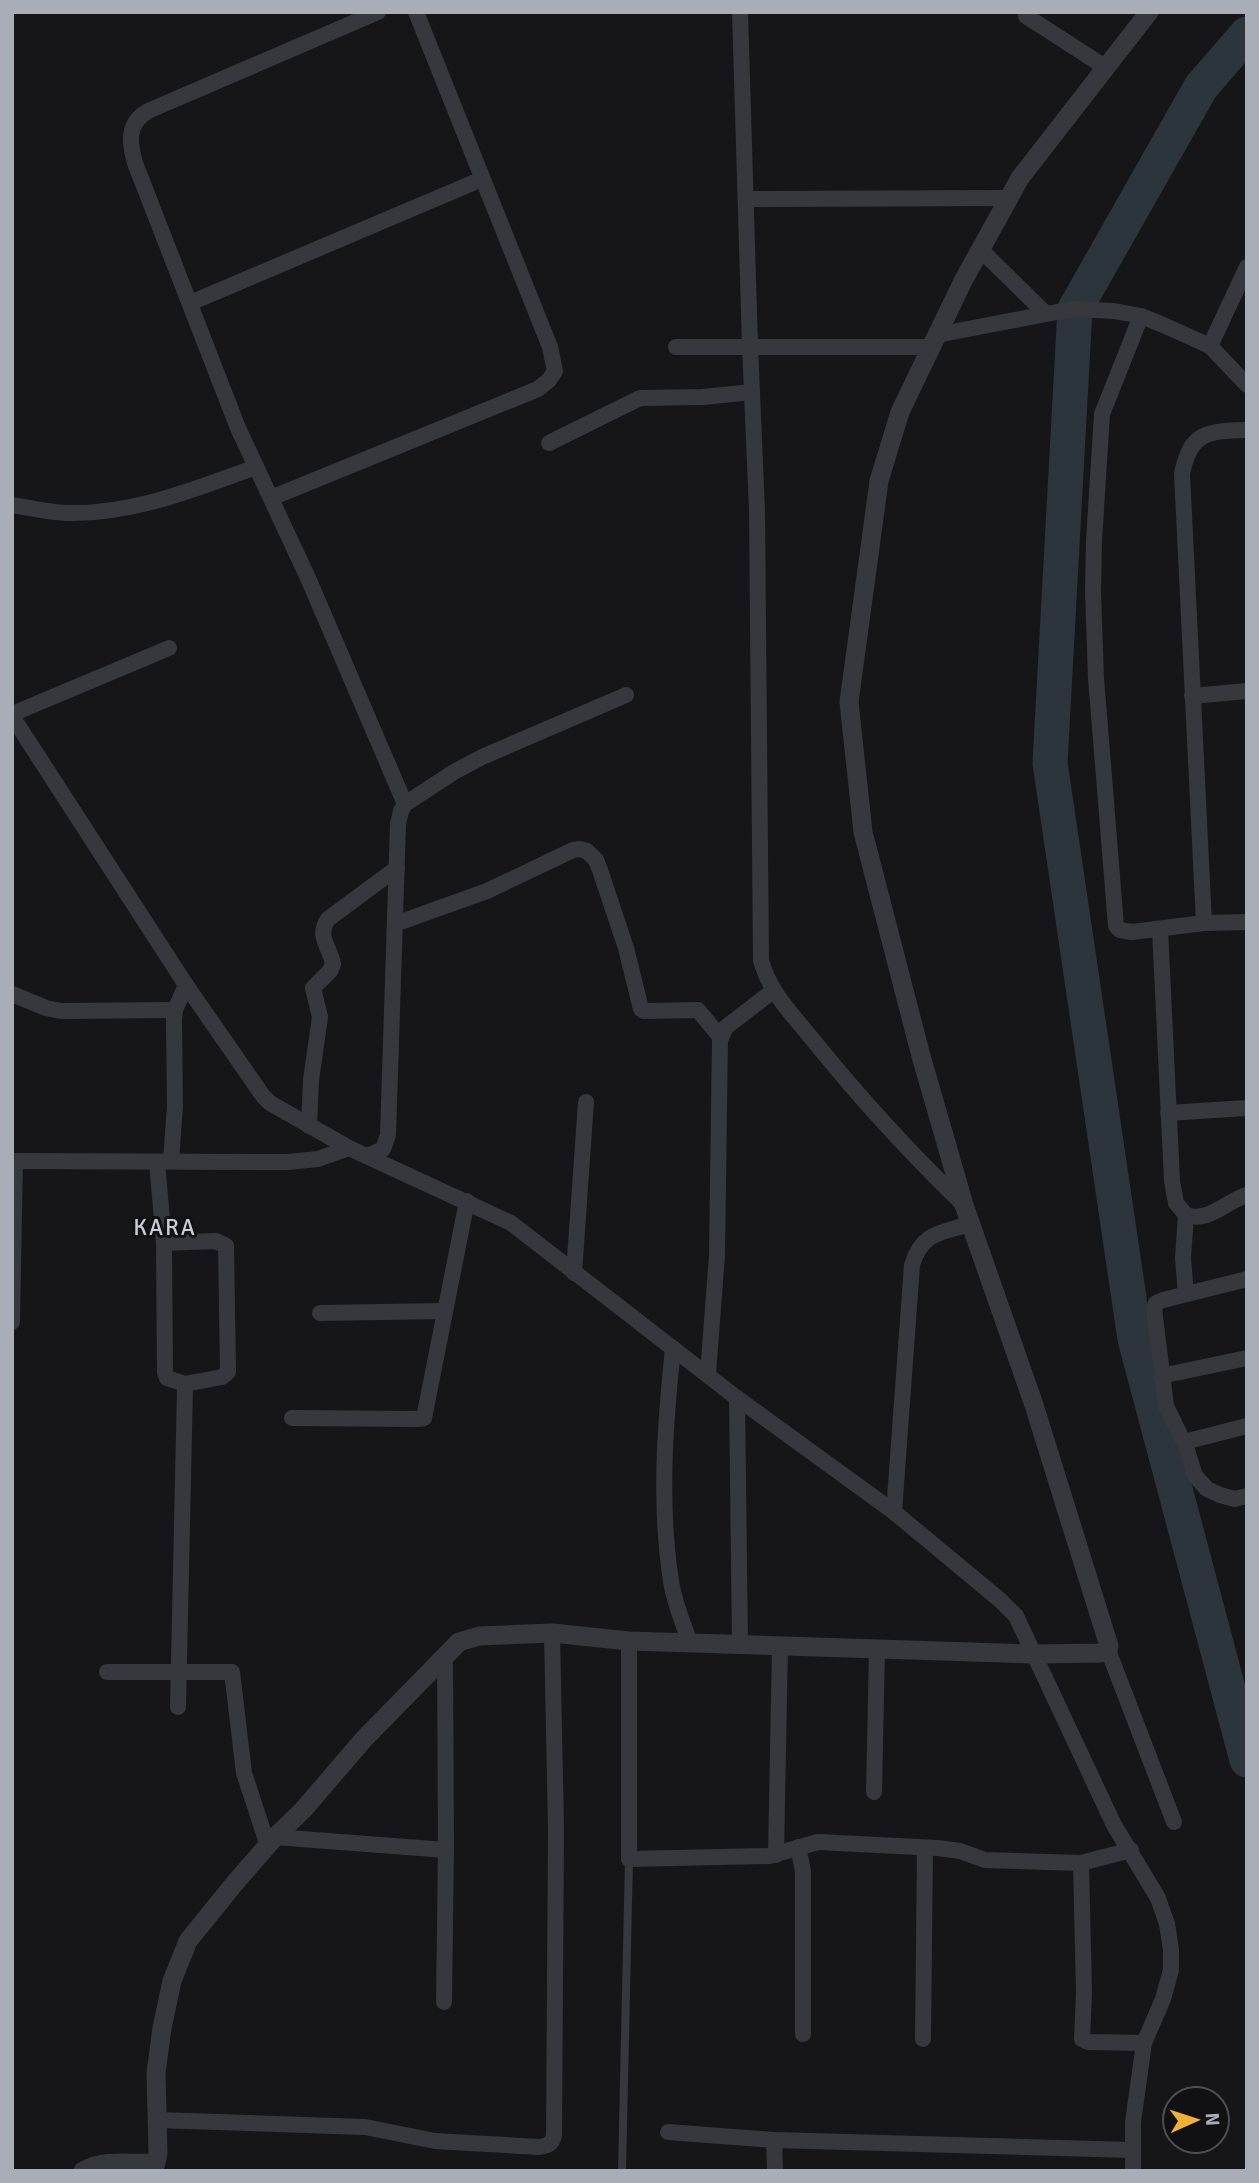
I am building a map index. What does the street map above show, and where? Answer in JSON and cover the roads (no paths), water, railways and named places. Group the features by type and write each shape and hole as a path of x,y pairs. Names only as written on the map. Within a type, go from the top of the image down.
{"street":[{"path":"378,12 148,111 135,120 131,135 135,163 238,428 308,578 405,804"},
{"path":"271,498 538,388 549,380 555,370 550,347 416,12"},
{"path":"740,12 757,510 760,948 764,972 773,991 848,1083 967,1215"},
{"path":"1149,12 1020,178 980,249 900,412 879,481 849,702 863,832 921,1056 967,1215 1034,1405 1109,1646 1108,1650 1174,1822"},
{"path":"1026,16 1105,67"},
{"path":"190,303 482,179"},
{"path":"747,199 1009,198"},
{"path":"980,249 1046,314"},
{"path":"1210,346 1247,267"},
{"path":"676,347 934,341 1046,314 1075,310 1114,310 1140,316 1210,346 1247,385"},
{"path":"1140,316 1102,414 1093,591 1096,678 1116,926 1120,930 1132,932 1204,923 1247,922"},
{"path":"549,443 640,398 703,397 752,392"},
{"path":"1204,923 1182,474 1186,454 1195,442 1206,435 1247,430"},
{"path":"12,505 66,513 135,506 163,500 256,467"},
{"path":"169,648 12,715 186,985 263,1096 277,1108 349,1148 505,1220 737,1398 894,1512 1009,1609 1021,1624 1114,1825 1158,1898 1167,1924 1171,1970 1163,1999 1144,2043 1133,2122 1133,2171"},
{"path":"1192,696 1247,691"},
{"path":"368,1156 383,1149 388,1135 399,818 405,804 470,763 626,695"},
{"path":"395,924 486,891 573,850 587,851 596,860 604,882 626,948 642,1009 698,1010 721,1038"},
{"path":"309,1126 311,1080 320,1017 313,991 331,971 333,964 323,940 324,924 397,868"},
{"path":"1160,929 1168,1113 1176,1203 1186,1215 1200,1217 1247,1195"},
{"path":"164,1243 216,1241 226,1246 228,1372 222,1377 184,1384 165,1376 164,1243 164,1161 175,1106 176,1010 186,985"},
{"path":"708,1374 717,1255 721,1038 726,1027 773,991"},
{"path":"12,994 61,1011 176,1010"},
{"path":"574,1273 586,1102"},
{"path":"1168,1113 1247,1108"},
{"path":"12,1322 14,1161 312,1160 349,1148"},
{"path":"292,1418 423,1419 427,1412 444,1311 467,1201"},
{"path":"894,1512 912,1265 916,1251 922,1243 967,1215"},
{"path":"1186,1215 1183,1258 1186,1294"},
{"path":"1247,1279 1159,1301 1155,1306 1166,1406 1184,1442 1195,1476 1207,1489 1230,1498 1247,1496"},
{"path":"320,1312 444,1311"},
{"path":"673,1348 665,1420 666,1520 671,1581 690,1643"},
{"path":"1161,1376 1247,1358"},
{"path":"178,1707 184,1384"},
{"path":"737,1398 740,1644"},
{"path":"1184,1442 1247,1426"},
{"path":"83,2171 107,2162 156,2167 156,2073 162,2028 183,1950 193,1933 271,1842 303,1810 364,1739 459,1642 478,1636 552,1633 629,1641 1034,1654 1100,1653 1108,1650"},
{"path":"156,2120 365,2127 446,2143 539,2147 552,2142 556,1828 552,1633"},
{"path":"629,1641 629,1859 776,1855 812,1843 824,1842 960,1851 985,1860 1081,1863 1131,1850"},
{"path":"776,1855 780,1646"},
{"path":"874,1792 877,1649"},
{"path":"443,2002 446,1850 444,1656"},
{"path":"107,1672 228,1671 233,1674 244,1773 271,1842"},
{"path":"271,1842 446,1850"},
{"path":"798,1847 803,1871 803,2034"},
{"path":"923,2039 925,1848"},
{"path":"1081,1863 1084,1993 1082,2039 1088,2042 1144,2043"},
{"path":"668,2132 774,2140 1132,2150"},
{"path":"774,2140 775,2171"}],"lane":[{"path":"622,2171 629,1859"}],"waterway":[{"path":"1247,34 1201,87 1075,309 1050,763 1135,1339 1247,1760"}],"district":[{"name":"KARA","path":"165,1227"}]}
